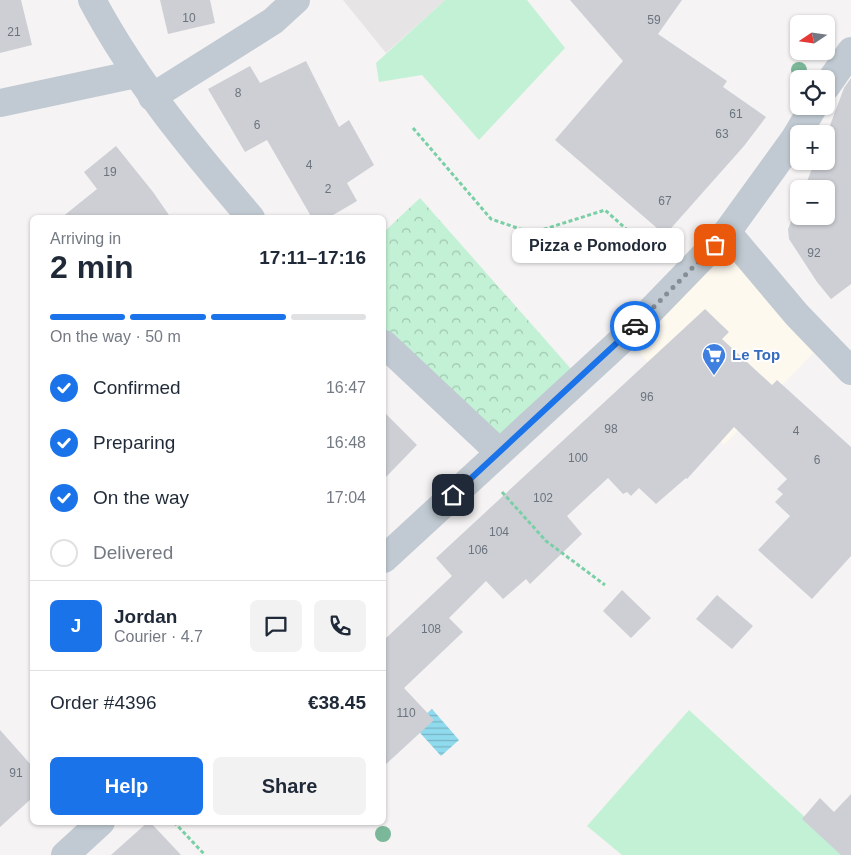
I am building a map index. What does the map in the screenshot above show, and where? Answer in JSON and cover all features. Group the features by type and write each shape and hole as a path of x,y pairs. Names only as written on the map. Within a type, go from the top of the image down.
{"street":[{"path":"92,0 136,74 152,97 195,153 248,215"},
{"path":"152,97 273,21 296,0"},
{"path":"835,74 851,50"},
{"path":"0,103 136,74"},
{"path":"386,558 625,337 727,232 795,138 809,115"},
{"path":"727,232 796,315 851,371"},
{"path":"386,346 490,461"},
{"path":"66,855 97,825"}],"path":[{"path":"414,128 491,219 532,233 605,210 633,234 676,284"},
{"path":"490,461 546,541 605,585"},
{"path":"177,825 205,855"}],"shaded area":[{"path":"343,0 445,0 386,53"},
{"path":"727,232 823,343 724,445 625,337"}],"green space":[{"path":"445,0 527,0 565,48 479,140 422,75 379,82 376,63"},
{"path":"420,198 579,378 499,452 386,346 386,230"},
{"path":"689,710 846,855 622,855 587,826"}],"water":[{"path":"432,709 459,740 441,756 413,725"}],"building":[{"path":"0,0 21,0 32,45 0,53"},
{"path":"160,0 210,0 215,23 168,34"},
{"path":"570,0 682,0 658,34 727,81 723,87 766,117 744,146 665,235 555,140 623,61"},
{"path":"306,61 339,127 349,120 374,165 347,183 357,201 333,215 310,215 267,140 245,152 208,89 250,66 260,83"},
{"path":"851,78 851,284 831,299 817,282 789,239 788,229 790,224 835,225 835,180 808,180 811,170 835,170 835,125 830,125 844,88"},
{"path":"116,146 169,215 65,215 97,189 84,172"},
{"path":"705,309 729,332 722,339 772,385 777,380 851,447 851,556 812,599 758,550 790,516 775,502 783,494 777,489 787,479 734,427 687,479 656,504 639,488 631,496 627,492 623,494 608,478 567,516 582,534 530,584 526,579 503,599 486,581 449,618 463,632 404,688 434,720 386,764 386,638 452,576 436,558"},
{"path":"386,414 417,445 386,477"},
{"path":"622,590 651,618 631,638 603,611"},
{"path":"717,595 753,626 732,649 696,619"},
{"path":"0,730 30,764 30,800 0,827"},
{"path":"851,794 851,855 841,855 802,819 820,798 834,812"},
{"path":"145,825 153,825 181,855 111,855"}],"way so far":[{"path":"635,326 715,245"}],"place":[{"name":"Pizza e Pomodoro","path":"715,245"},
{"name":"Le Top","path":"714,376"}],"route":[{"path":"453,495 635,326"}]}
